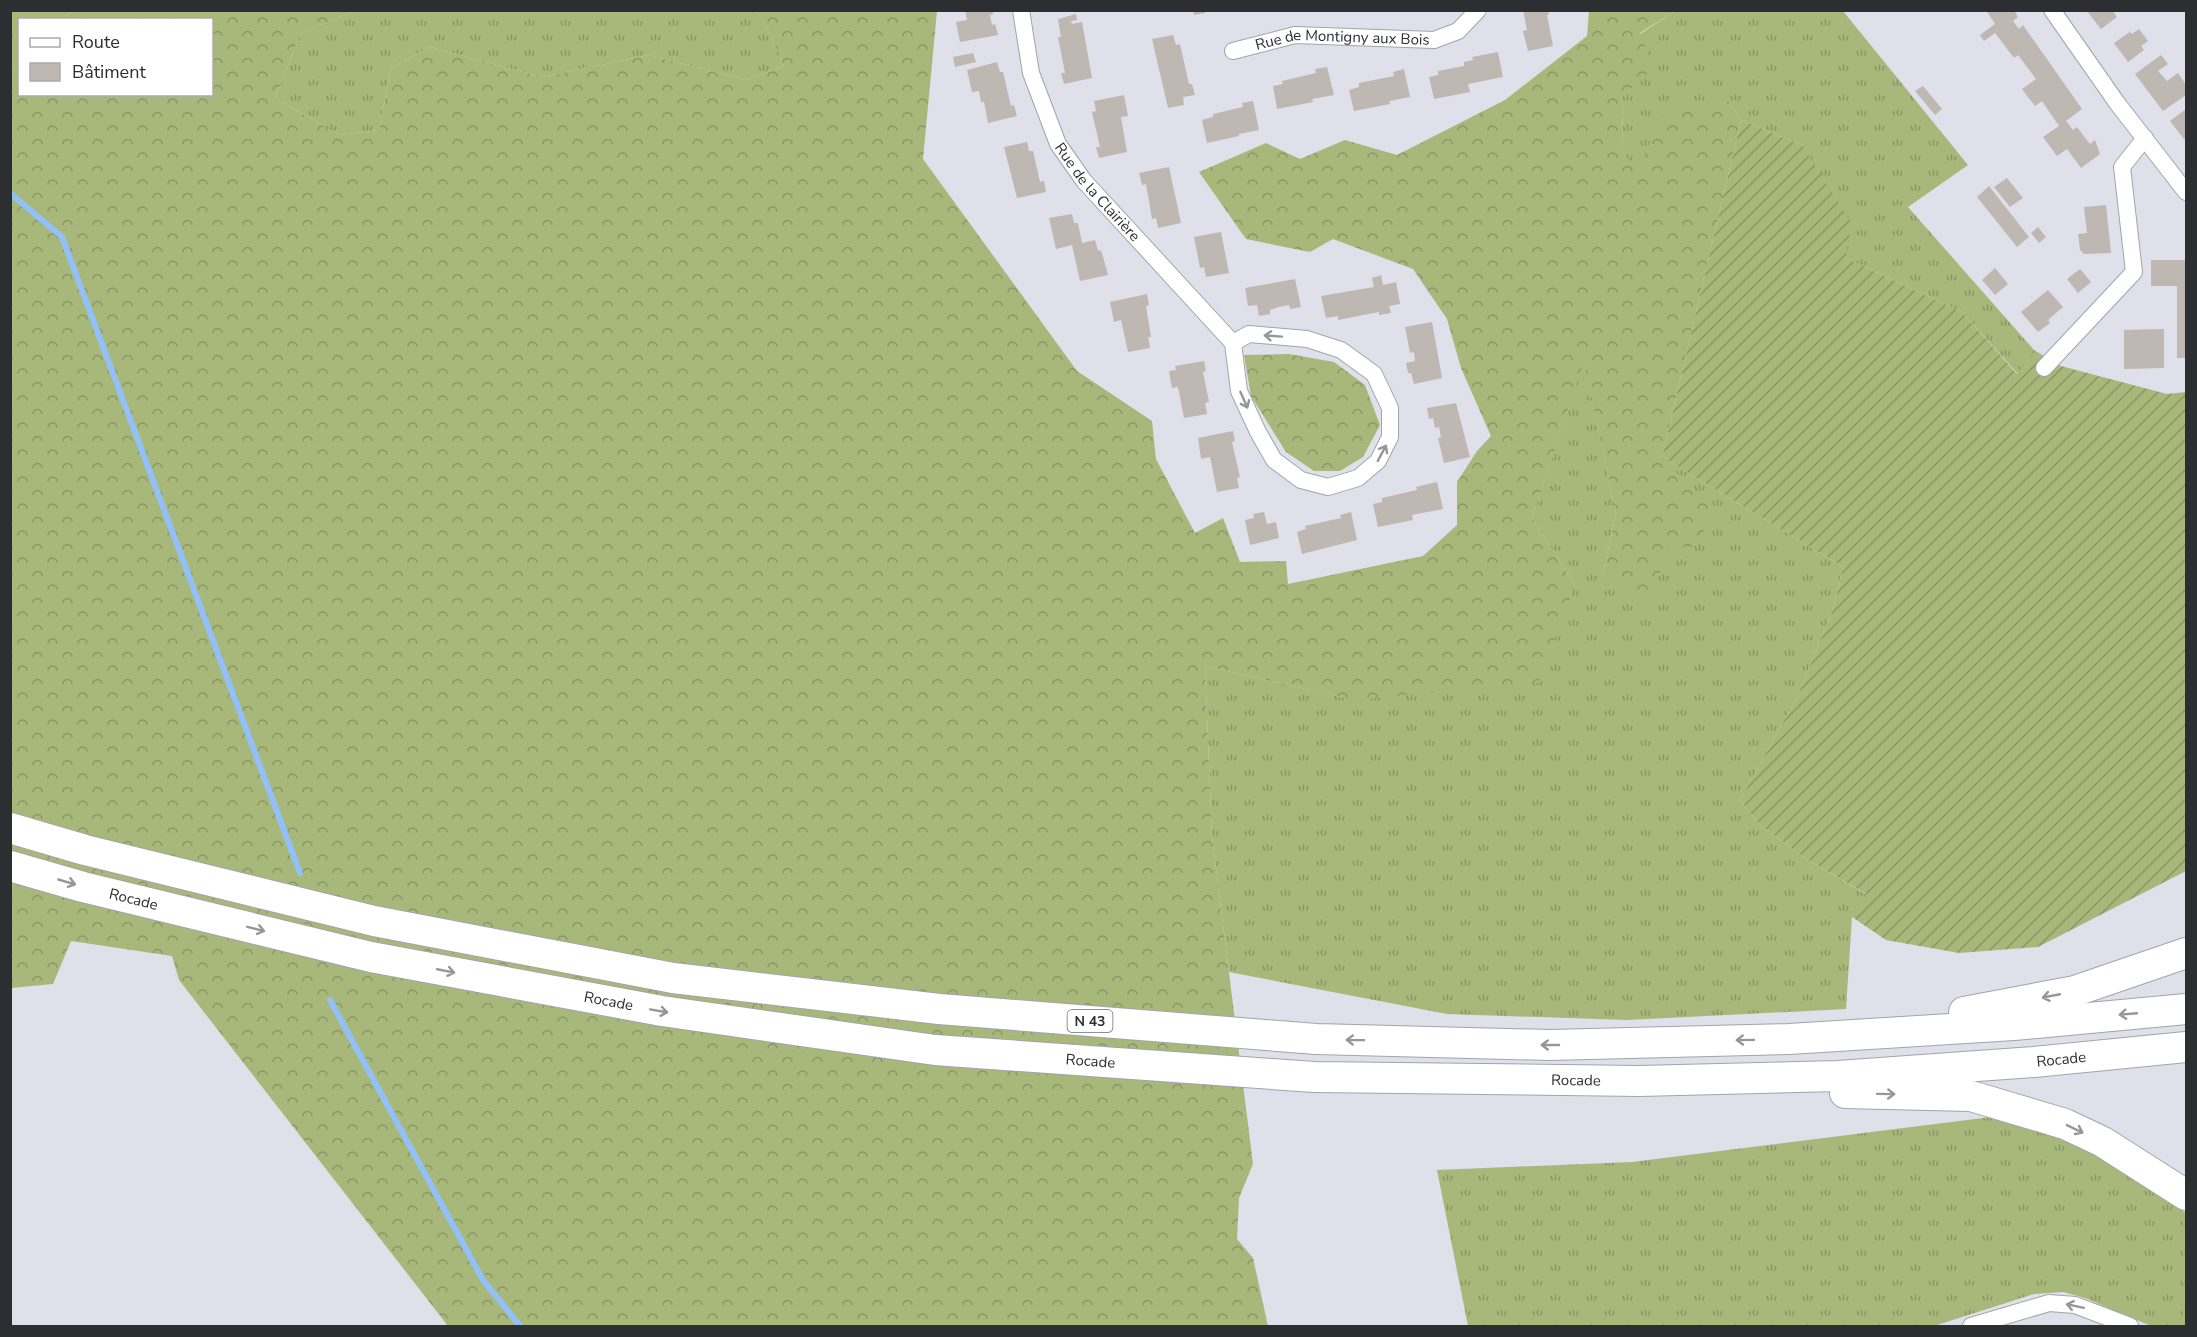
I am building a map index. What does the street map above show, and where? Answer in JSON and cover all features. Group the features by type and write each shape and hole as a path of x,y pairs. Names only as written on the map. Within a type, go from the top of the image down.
{"highway":[{"name":"N 43","path":"10,828 85,850 374,921 696,981 939,1009 1316,1039 1550,1045 1789,1039 2014,1025 2187,1009"},
{"name":"Rocade","path":"10,866 83,887 371,957 662,1011 935,1050 1314,1077 1639,1081 1838,1076 2034,1062 2187,1047"},
{"path":"1789,1039 1969,1011 2074,991 2187,952"},
{"path":"1639,1081 1770,1091 1971,1096 2065,1124 2103,1142 2187,1195"}],"street":[{"name":"Rue de la Clairière","path":"1021,10 1031,73 1058,144 1084,181 1233,343"},
{"name":"Rue de Montigny aux Bois","path":"1233,51 1295,34 1434,40 1458,31 1478,10"},
{"path":"2052,10 2117,103 2187,192"},
{"path":"2044,368 2134,272 2122,167 2145,138"},
{"path":"1249,334 1307,339 1341,350 1374,374 1390,408 1390,437 1378,461 1358,478 1328,487 1301,480 1274,460 1239,391 1233,343 1249,334"},
{"path":"1971,1326 2049,1302 2075,1305 2130,1326"}],"green space":[{"path":"11,11 73,11 66,18 18,18 18,64 11,69"},
{"path":"73,11 355,11 301,33 275,98 339,135 379,130 391,68 430,47 542,77 649,55 745,80 784,66 767,27 756,11 937,11 923,159 1077,371 1152,421 1156,459 1195,533 1223,518 1240,562 1286,561 1288,584 1423,556 1457,525 1457,482 1477,451 1491,436 1461,368 1447,319 1413,269 1333,239 1310,252 1246,239 1199,172 1266,143 1300,159 1345,140 1397,155 1505,100 1587,36 1589,11 1675,11 1640,33 1654,68 1623,95 1622,152 1637,170 1664,112 1727,99 1741,120 1662,457 1716,514 1692,547 1668,547 1650,603 1602,578 1616,513 1584,362 1532,518 1575,585 1538,683 1354,700 1205,666 1212,837 1253,1164 1239,1198 1237,1239 1253,1258 1268,1326 448,1326 179,980 172,956 71,941 53,984 11,988 11,69 18,64 18,96 213,96 213,18 66,18"},
{"path":"355,11 756,11 767,27 784,66 745,80 649,55 542,77 430,47 391,68 379,130 339,135 275,98 301,33"},
{"path":"1675,11 1843,11 1968,165 1908,207 2034,350 2018,374 1962,312 1846,258 1802,145 1741,120 1727,99 1637,171 1622,152 1623,95 1640,34"},
{"path":"1741,120 1802,145 1851,222 1846,258 1962,312 2017,374 2034,350 2061,366 2167,394 2186,392 2186,871 2038,947 1959,953 1886,940 1852,917 1866,894 1806,859 1759,824 1740,800 1797,697 1833,609 1843,567 1662,457"},
{"path":"1289,354 1334,362 1365,385 1380,425 1363,457 1340,471 1314,471 1286,452 1251,396 1244,355"},
{"path":"1584,360 1616,513 1602,578 1662,457 1843,567 1833,609 1797,697 1740,800 1759,824 1806,859 1867,895 1852,917 1846,1009 1627,1020 1447,1014 1229,972 1212,837 1205,666 1346,698 1575,585 1532,518"},
{"path":"2007,1115 2062,1130 2186,1213 2186,1326 2151,1326 2085,1298 2063,1292 2034,1294 1934,1326 1468,1326 1437,1170 1632,1162"}],"building":[{"path":"965,10 993,10 993,14 990,15 992,25 995,24 998,35 960,42 956,22 967,20"},
{"path":"1193,10 1204,10 1205,13 1194,15"},
{"path":"1523,10 1548,10 1553,46 1528,51 1523,31 1527,30"},
{"path":"1986,10 2014,10 2018,17 2013,21 2019,29 2023,25 2082,109 2066,121 2073,130 2077,127 2090,144 2095,140 2100,154 2081,168 2067,149 2057,156 2043,137 2059,126 2042,101 2035,106 2022,89 2036,79 2018,55 2014,58 1995,33 1984,41 1980,35 1995,24"},
{"path":"2086,10 2112,10 2117,17 2101,29"},
{"path":"1076,14 1077,20 1071,21 1072,24 1082,22 1092,78 1064,84 1061,73 1065,73 1058,37 1061,37 1058,19"},
{"path":"2139,29 2148,41 2141,46 2144,50 2128,62 2114,43"},
{"path":"1173,35 1176,45 1180,44 1189,84 1192,84 1195,95 1183,97 1184,105 1168,108 1152,39"},
{"path":"1498,52 1503,77 1468,84 1470,92 1434,99 1429,77 1438,75 1438,71 1464,66 1464,62 1473,60 1472,57"},
{"path":"973,53 976,62 955,67 953,57"},
{"path":"2161,55 2168,64 2158,71 2167,81 2178,73 2186,85 2186,95 2163,111 2135,74"},
{"path":"997,62 1000,72 1003,72 1011,106 1014,105 1017,116 988,123 984,102 981,102 979,91 972,92 967,70"},
{"path":"1327,67 1334,95 1277,109 1273,86 1283,84 1282,81 1316,73 1315,69"},
{"path":"1404,69 1410,97 1389,101 1390,104 1354,111 1349,90 1359,87 1359,83 1394,76 1393,72"},
{"path":"1923,86 1942,109 1935,115 1915,91"},
{"path":"1124,95 1128,116 1121,117 1127,152 1099,158 1096,147 1100,147 1092,112 1096,111 1094,101"},
{"path":"1253,101 1259,130 1207,143 1202,120 1213,117 1213,114 1243,107 1242,103"},
{"path":"2186,109 2186,138 2184,139 2170,121"},
{"path":"1027,142 1029,151 1033,151 1040,182 1044,181 1046,192 1017,198 1004,147"},
{"path":"1169,167 1181,223 1158,228 1156,218 1152,219 1146,184 1142,185 1139,173"},
{"path":"2007,178 2023,198 2010,207 1994,187"},
{"path":"1989,186 2029,237 2017,247 1977,197"},
{"path":"2106,205 2111,253 2084,254 2080,250 2078,234 2087,233 2084,207"},
{"path":"1072,214 1074,223 1078,223 1082,243 1095,240 1098,251 1102,253 1108,275 1080,281 1072,245 1056,249 1049,218"},
{"path":"2038,227 2046,237 2039,243 2031,233"},
{"path":"1221,232 1229,273 1206,277 1204,267 1200,268 1194,237"},
{"path":"2151,260 2186,260 2186,358 2177,358 2177,286 2151,286"},
{"path":"1995,268 2008,284 1995,295 1982,280"},
{"path":"2080,269 2091,282 2078,293 2067,279"},
{"path":"1381,275 1383,285 1396,282 1400,304 1389,306 1391,313 1379,315 1379,312 1338,320 1338,316 1326,318 1321,296 1374,287 1372,278"},
{"path":"1295,279 1301,307 1290,309 1289,305 1279,307 1270,310 1270,314 1259,316 1257,305 1248,306 1245,288"},
{"path":"2048,290 2063,307 2048,320 2050,323 2038,332 2021,312"},
{"path":"1147,294 1150,348 1128,352 1121,320 1114,322 1110,302"},
{"path":"1432,322 1442,378 1414,384 1406,363 1415,361 1414,352 1410,353 1405,327"},
{"path":"2164,329 2164,368 2124,369 2124,330"},
{"path":"1204,361 1206,371 1203,372 1209,402 1205,403 1207,414 1184,418 1178,387 1172,388 1169,371 1176,370 1175,366"},
{"path":"1456,403 1470,457 1444,463 1438,438 1441,437 1439,427 1435,428 1433,418 1429,419 1427,408"},
{"path":"1233,431 1235,441 1232,442 1240,477 1237,478 1239,488 1217,492 1210,457 1201,459 1198,438"},
{"path":"1437,482 1443,509 1412,515 1413,520 1378,527 1373,504 1382,502 1382,498 1417,490 1416,487"},
{"path":"1264,512 1267,524 1276,522 1279,538 1250,545 1245,520 1254,518 1253,514"},
{"path":"1351,512 1357,540 1302,554 1297,532 1306,529 1305,526 1341,518 1340,515"}],"waterway":[{"path":"10,193 62,237 300,873"},
{"path":"330,1000 483,1280 520,1326"}]}
